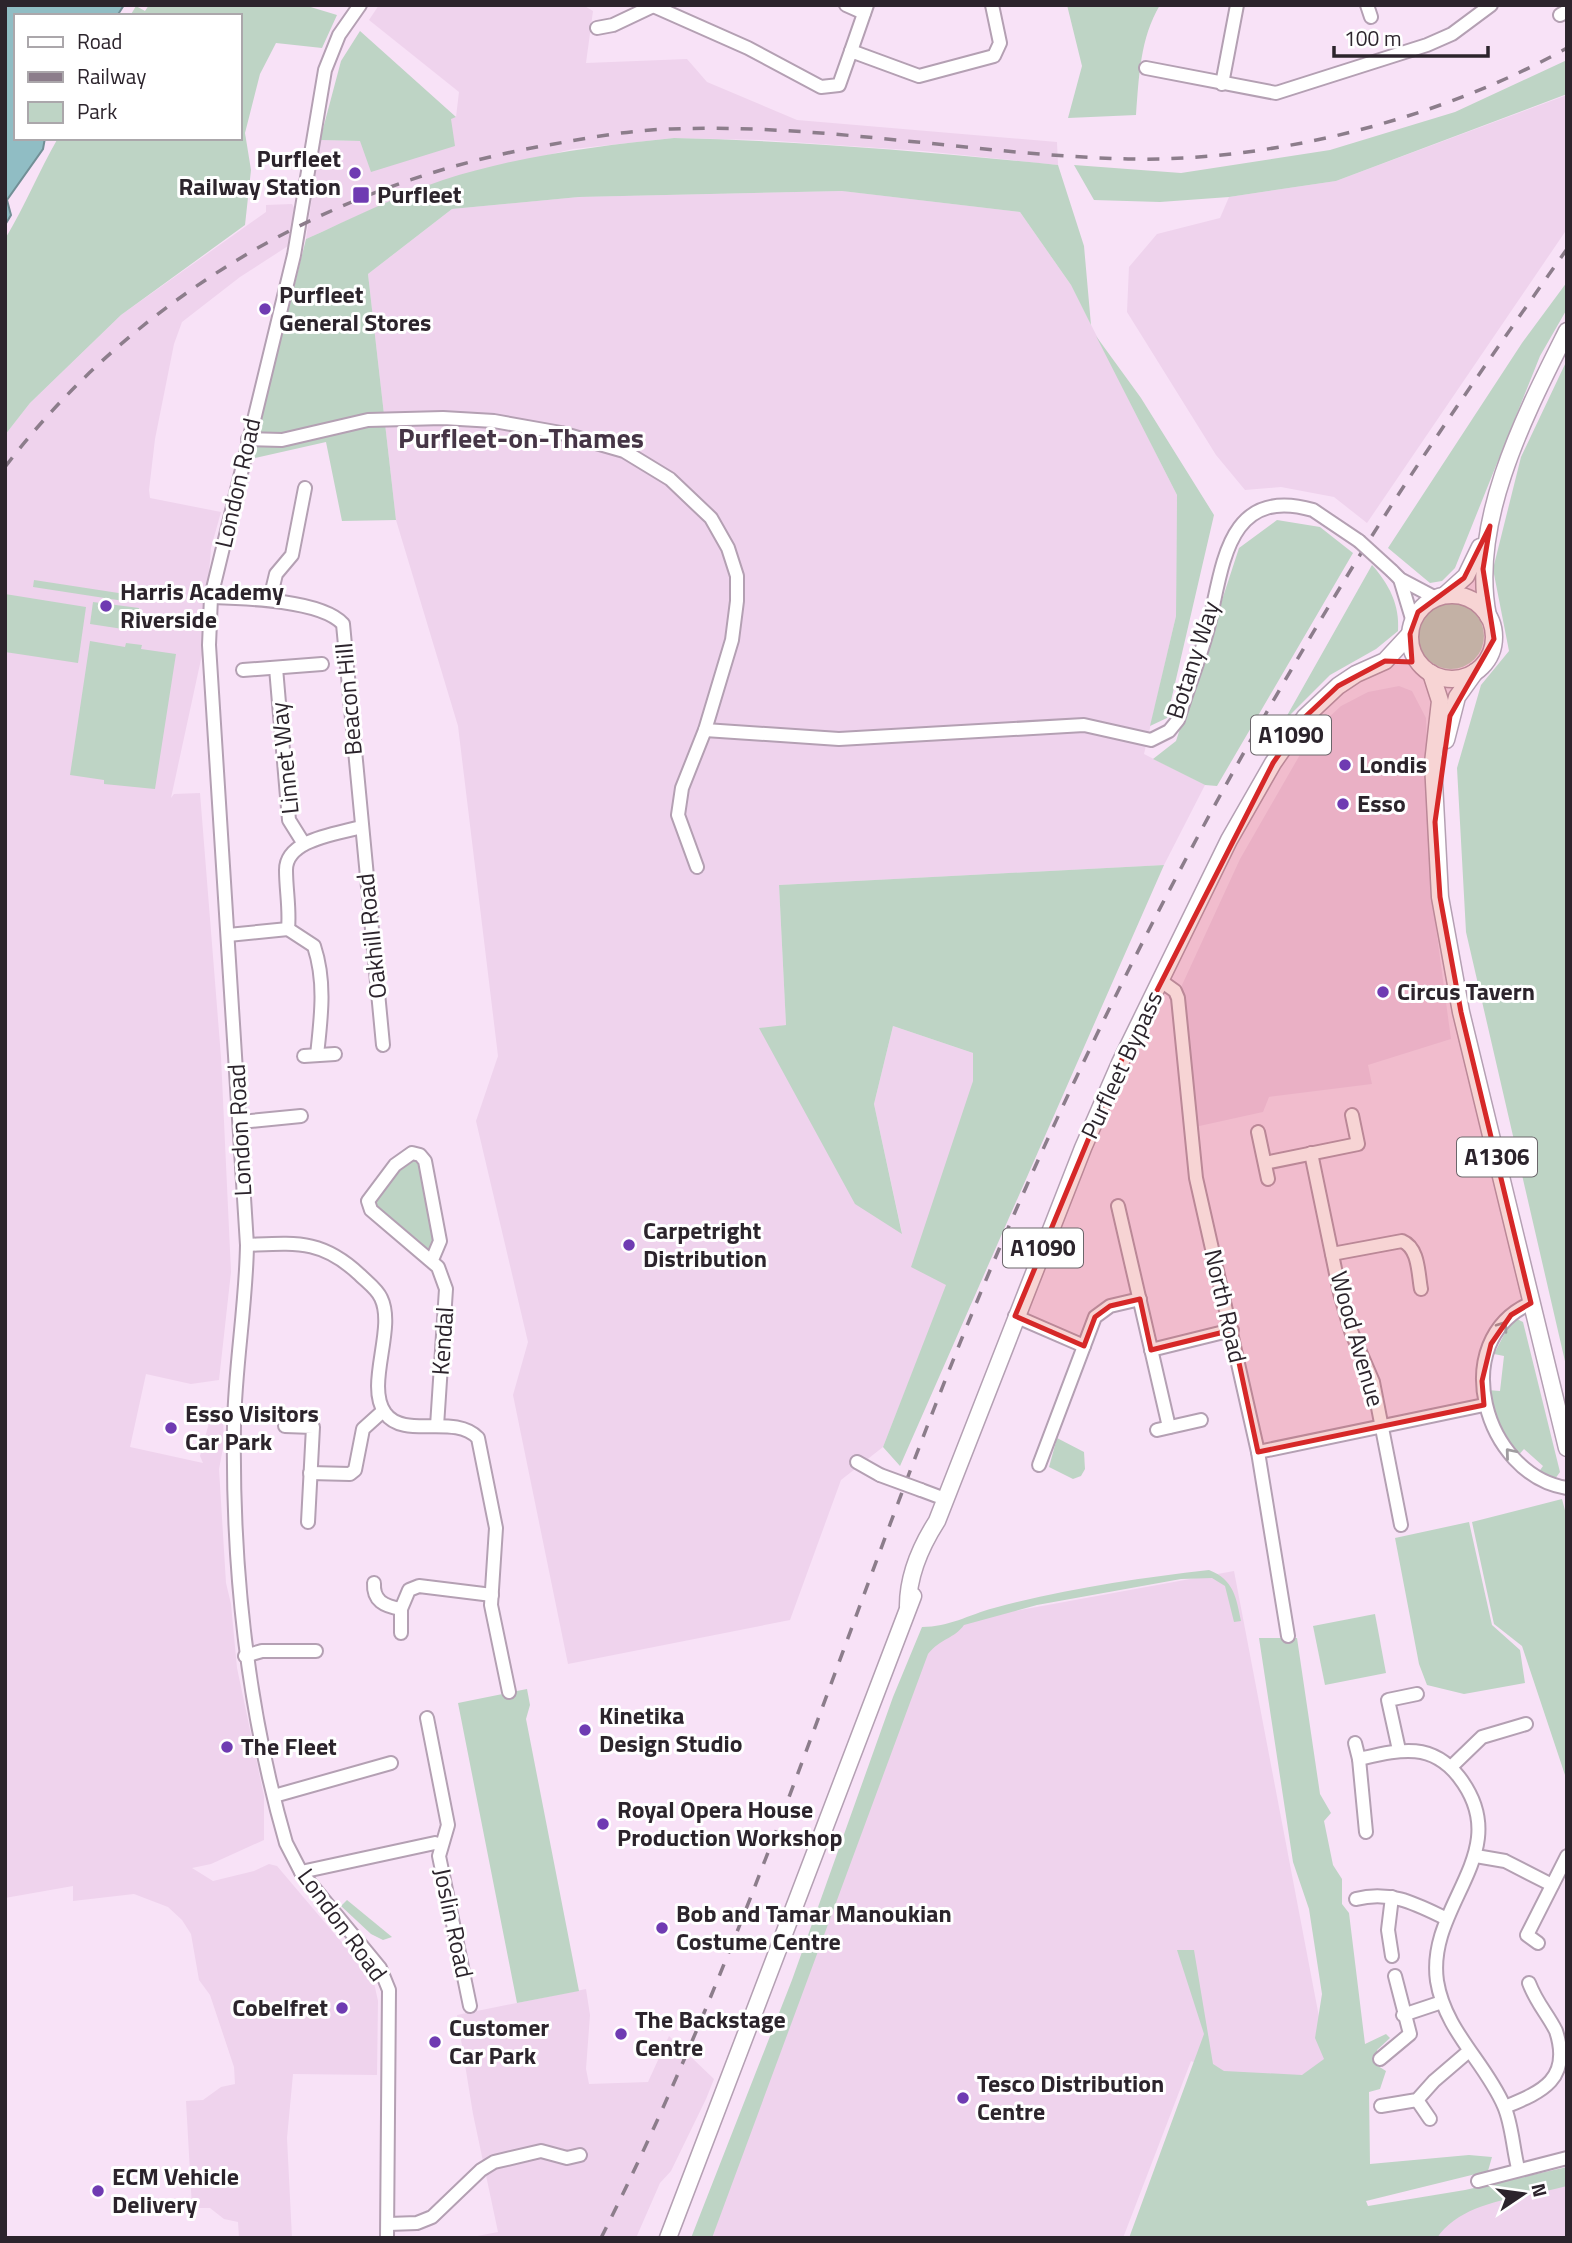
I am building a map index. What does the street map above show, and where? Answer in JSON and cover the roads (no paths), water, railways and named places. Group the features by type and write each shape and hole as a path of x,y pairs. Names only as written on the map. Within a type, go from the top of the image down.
{"main road":[{"path":"1427,670 1411,646 1411,628 1426,603 1441,596 1466,576 1490,526 1521,430 1567,331"},
{"path":"1385,661 1454,678 1476,671 1485,662 1494,639 1488,616 1483,569 1490,526"},
{"path":"1441,596 1465,597 1482,607 1488,616"},
{"name":"Purfleet Bypass","path":"667,2238 936,1539 937,1521 1015,1316 1120,1063 1229,840 1289,739 1305,717 1338,686 1356,674 1385,661 1411,628"},
{"name":"A1306","path":"1427,670 1440,701 1433,763 1440,897 1449,952 1567,1448"},
{"name":"A1306","path":"1436,801 1450,716 1463,686 1476,671"}],"street":[{"name":"London Road","path":"360,5 339,35 325,70 294,255 211,597 209,645 247,1245 247,1289 234,1424 238,1562 245,1656 286,1843 301,1872 380,1968 389,1990 387,2238"},
{"path":"597,28 613,25 651,6 748,48 821,87 839,85 865,9 846,5"},
{"path":"851,51 919,76 994,56 1000,44 992,5"},
{"path":"1222,84 1237,5"},
{"path":"1146,68 1276,93 1295,89 1442,38 1491,5"},
{"path":"248,439 282,440 368,420 494,421 561,433 624,450 670,479 711,518 728,548 737,576 732,640 705,730 682,788 678,815 696,867"},
{"path":"270,599 276,574 292,555 305,488"},
{"name":"Botany Way","path":"705,730 839,739 1084,725 1151,740 1168,732 1178,720 1207,630 1225,549 1243,523 1268,508 1304,507 1313,510 1359,541 1396,575 1441,596"},
{"path":"1396,575 1410,604 1411,628"},
{"name":"Beacon Hill","path":"211,597 270,599 335,616 342,624 361,827"},
{"name":"Linnet Way","path":"243,670 322,664"},
{"name":"Linnet Way","path":"276,668 289,820 304,844"},
{"name":"Linnet Way","path":"288,929 290,910 286,866 292,852 304,844 361,827"},
{"name":"Oakhill Road","path":"361,827 383,1045"},
{"path":"228,934 288,929 314,946 319,962 323,1002 310,1056 334,1054"},
{"name":"North Road","path":"1161,981 1175,990 1178,998 1196,1178 1258,1452 1288,1636"},
{"path":"1265,1163 1358,1144 1352,1115"},
{"path":"240,1122 301,1116"},
{"path":"1258,1132 1268,1179"},
{"name":"Kendal","path":"432,1260 440,1241 425,1161 420,1154 412,1153 395,1165 368,1201 377,1216 432,1260 442,1272 446,1289 437,1426"},
{"name":"Wood Avenue","path":"1311,1153 1351,1331 1373,1382 1401,1525"},
{"path":"1118,1206 1151,1350 1163,1429 1201,1420"},
{"path":"1332,1254 1402,1241 1408,1244 1414,1253 1421,1289"},
{"path":"247,1245 307,1243 335,1255 375,1289 384,1309 379,1380 379,1401 383,1411 399,1424 462,1427 478,1438 496,1528 492,1595 509,1692"},
{"path":"1039,1465 1095,1317 1110,1306 1140,1299"},
{"path":"1531,1303 1511,1315 1491,1344 1482,1381 1484,1405 1497,1436 1519,1463 1541,1481 1567,1488"},
{"path":"1015,1316 1084,1346"},
{"path":"1151,1350 1232,1331"},
{"path":"1258,1452 1382,1429 1484,1405"},
{"path":"310,1473 350,1474 355,1470 363,1429 383,1411"},
{"path":"285,1426 313,1427 308,1522"},
{"path":"857,1462 880,1475 945,1499"},
{"path":"374,1583 373,1593 383,1605 401,1609"},
{"path":"401,1633 401,1609 409,1590 419,1586 492,1595"},
{"path":"245,1656 262,1651 316,1651"},
{"path":"1399,1750 1388,1700 1417,1694"},
{"name":"Joslin Road","path":"427,1718 448,1825 440,1845 439,1856 470,2006"},
{"path":"1451,1767 1482,1737 1526,1724"},
{"path":"1355,1743 1366,1832"},
{"path":"1359,1759 1399,1750 1415,1749 1434,1754 1451,1767 1463,1782 1481,1824 1476,1856 1445,1918 1436,1964 1448,2020 1505,2107 1518,2168"},
{"path":"274,1796 391,1763"},
{"path":"301,1872 435,1843 440,1845"},
{"path":"1476,1856 1505,1861 1552,1885"},
{"path":"1538,1943 1527,1935 1567,1856"},
{"path":"1356,1899 1392,1897 1407,1900 1445,1918"},
{"path":"1392,1897 1388,1930 1392,1956"},
{"path":"1380,2059 1410,2034 1395,1976"},
{"path":"1505,2107 1563,2081 1562,2029 1540,2010 1529,1983"},
{"path":"1403,2015 1442,2002"},
{"path":"1381,2106 1417,2100 1434,2081 1469,2052"},
{"path":"1417,2100 1430,2119"},
{"path":"388,2224 417,2223 432,2217 481,2170 495,2162 541,2151 567,2158 580,2155"},
{"path":"1478,2181 1518,2168 1567,2158"}],"railway":[{"path":"5,467 58,404 117,348 180,297 248,253 320,216 396,185 474,161 597,136 671,129 728,128 1128,159 1240,153 1297,144 1411,115 1465,96 1567,48"},
{"path":"601,2238 702,2018 791,1792 962,1338 1048,1138 1094,1040 1193,846 1299,656 1406,483 1567,249"}],"place":[{"name":"Purfleet Railway Station","path":"355,173"},
{"name":"Purfleet","path":"361,195"},
{"name":"Purfleet General Stores","path":"265,309"},
{"name":"Harris Academy Riverside","path":"106,606"},
{"name":"Londis","path":"1345,765"},
{"name":"Esso","path":"1343,804"},
{"name":"Circus Tavern","path":"1383,992"},
{"name":"Carpetright Distribution","path":"629,1245"},
{"name":"Esso Visitors Car Park","path":"171,1428"},
{"name":"Kinetika Design Studio","path":"585,1730"},
{"name":"The Fleet","path":"227,1747"},
{"name":"Royal Opera House Production Workshop","path":"603,1824"},
{"name":"Bob and Tamar Manoukian Costume Centre","path":"662,1928"},
{"name":"Cobelfret","path":"342,2008"},
{"name":"The Backstage Centre","path":"621,2034"},
{"name":"Customer Car Park","path":"435,2042"},
{"name":"Tesco Distribution Centre","path":"963,2098"},
{"name":"ECM Vehicle Delivery","path":"98,2191"}],"district":[{"name":"Purfleet-on-Thames","path":"521,438"}]}
